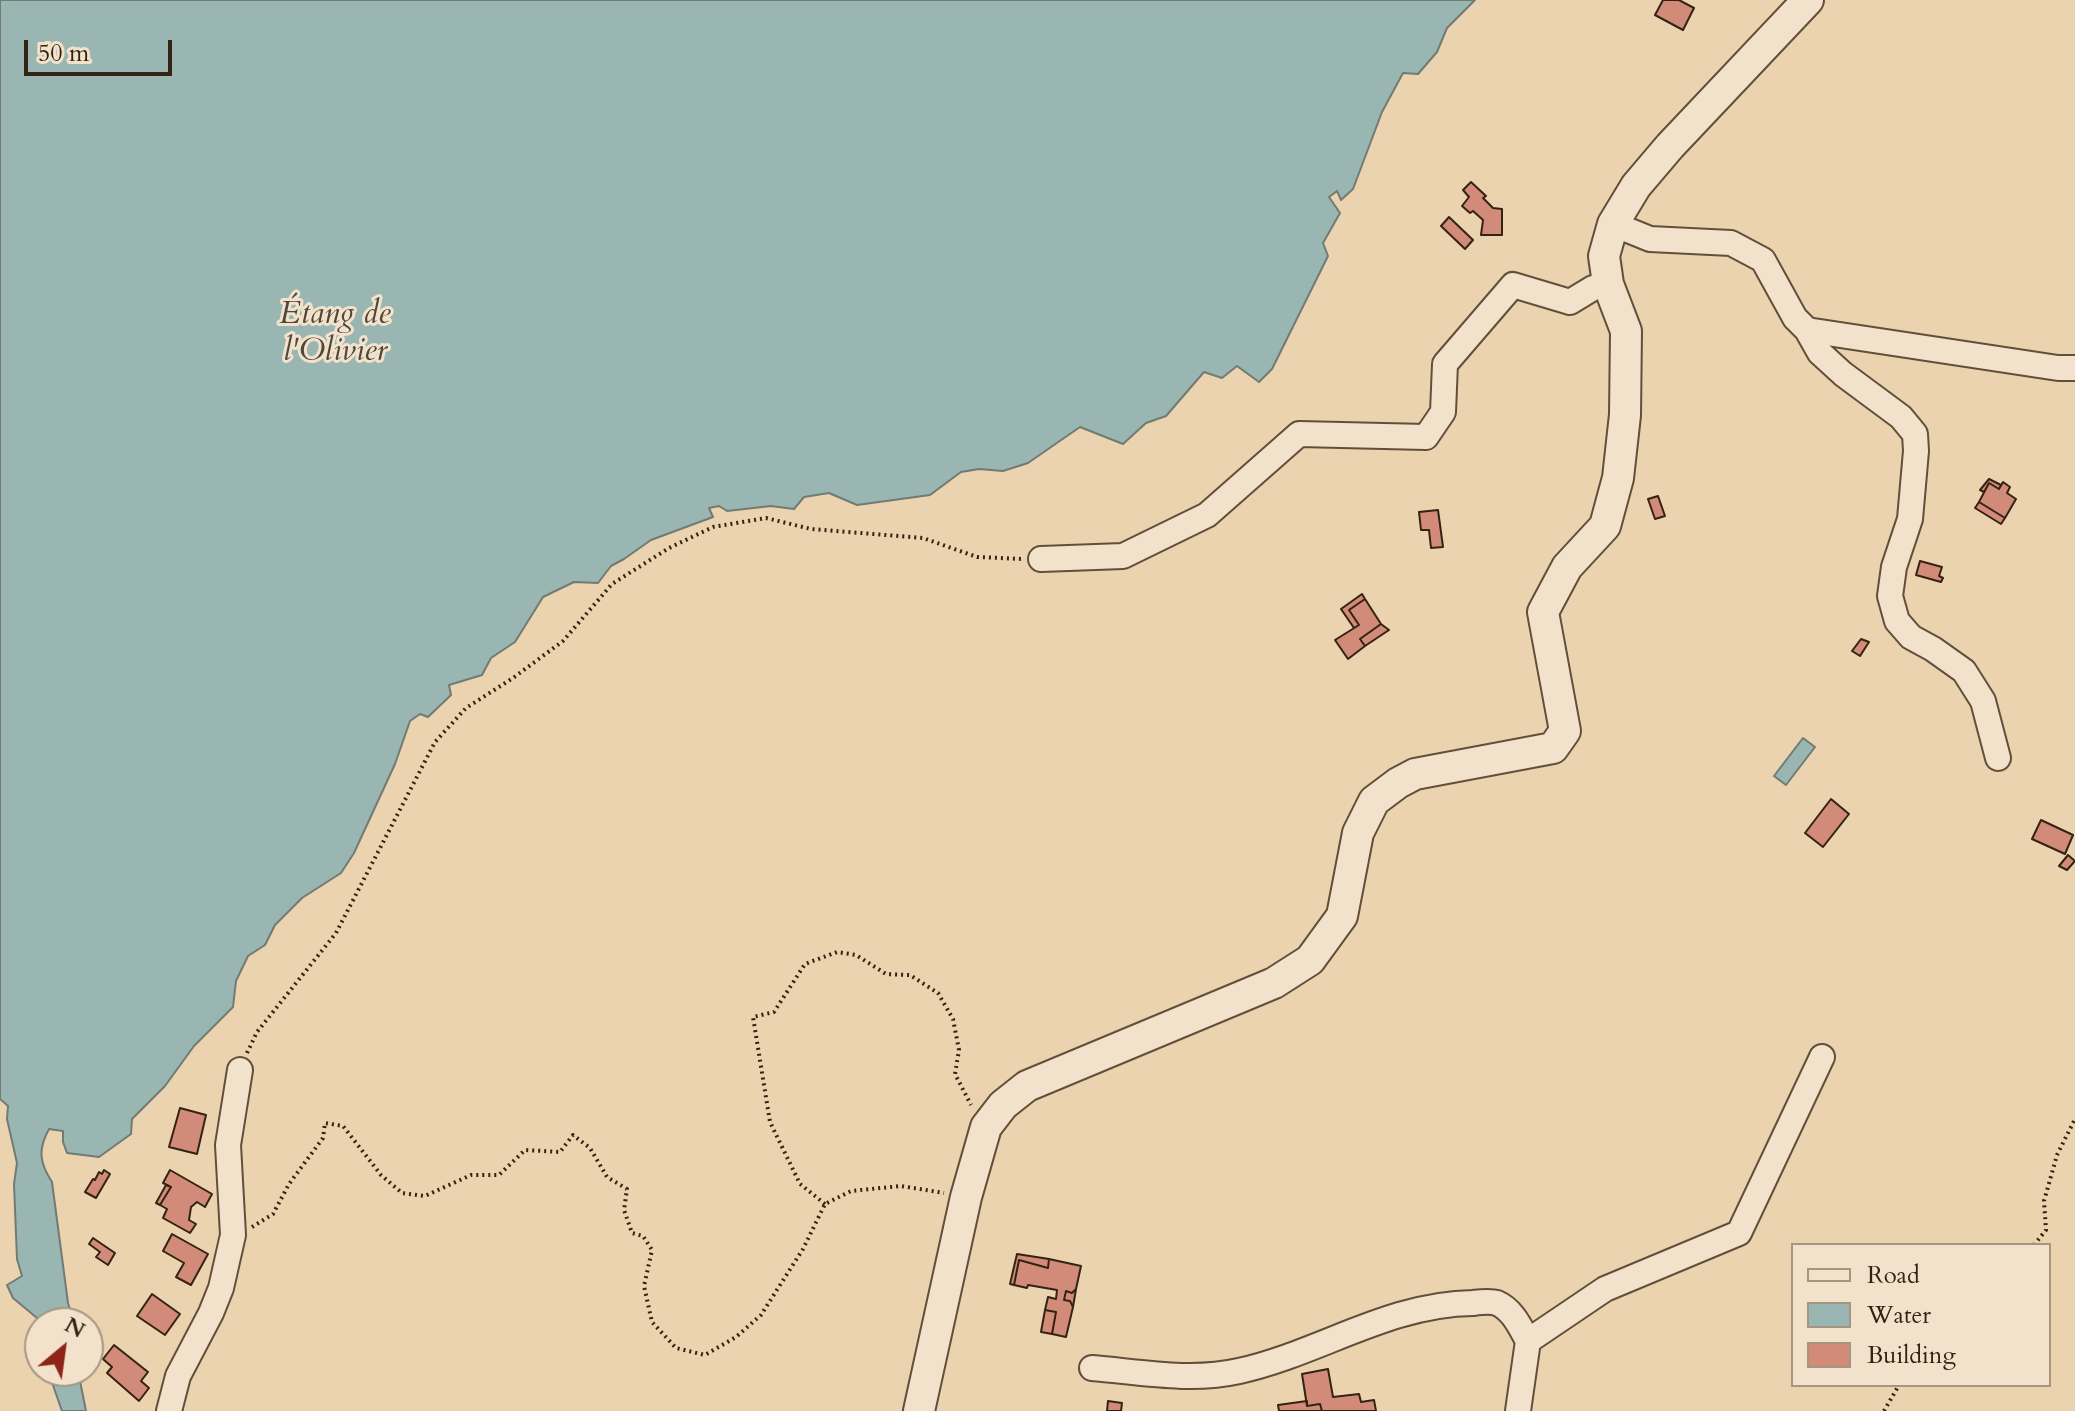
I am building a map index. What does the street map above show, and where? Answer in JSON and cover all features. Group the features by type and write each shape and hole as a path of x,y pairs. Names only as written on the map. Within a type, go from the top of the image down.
{"street":[{"path":"919,1411 966,1197 986,1127 1003,1105 1027,1086 1274,983 1310,960 1342,916 1358,833 1374,801 1415,774 1553,748 1565,731 1543,612 1567,567 1605,526 1618,478 1625,415 1626,331 1608,284 1604,256 1613,224 1636,186 1670,146 1808,0"},
{"path":"1613,224 1650,239 1731,243 1763,260 1795,318 1807,330 1820,353 1901,417 1915,434 1910,519 1894,567 1890,596 1897,621 1911,637 1964,671 1983,701 1998,758"},
{"path":"1041,559 1123,556 1207,515 1299,434 1426,437 1443,412 1445,364 1513,285 1570,302 1593,288 1608,284"},
{"path":"1807,330 2075,368"},
{"path":"1528,1341 1605,1289 1739,1233 1822,1057"},
{"path":"169,1411 178,1376 221,1288 233,1235 228,1145 240,1070"},
{"path":"1092,1368 1199,1376 1239,1371 1301,1352 1374,1321 1446,1303 1496,1302 1512,1313 1528,1341 1518,1411"}],"path":[{"path":"240,1070 257,1032 336,933 435,742 466,708 563,641 612,584 669,548 713,527 766,518 811,529 923,538 977,557 1041,559"},
{"path":"825,1204 800,1184 770,1122 753,1017 774,1012 805,964 837,952 856,955 886,974 910,975 938,993 953,1019 959,1050 955,1074 986,1127"},
{"path":"2036,1243 2046,1230 2044,1201 2057,1155 2075,1119"},
{"path":"233,1235 249,1230 273,1214 289,1184 323,1138 325,1123 343,1126 381,1175 402,1193 425,1196 471,1175 499,1175 525,1150 560,1152 573,1135 590,1148 607,1177 627,1189 624,1210 632,1233 643,1236 652,1250 644,1286 652,1322 676,1348 705,1355 736,1337 761,1315 803,1249 825,1204 851,1191 901,1186 966,1197"},
{"path":"1884,1411 1898,1387"}],"water":[{"name":"Étang de l'Olivier","path":"0,0 1475,0 1447,28 1437,52 1418,74 1403,73 1382,112 1353,189 1341,200 1337,191 1329,197 1340,213 1323,243 1328,256 1272,369 1259,382 1237,366 1222,378 1204,372 1166,416 1146,423 1123,444 1080,427 1028,463 1003,471 979,469 961,472 930,495 857,505 829,493 804,497 794,509 771,506 727,511 719,506 709,508 713,517 651,540 611,566 598,583 574,582 543,597 515,642 491,658 482,675 449,685 451,695 428,717 420,714 410,721 395,764 354,853 341,873 302,898 275,925 265,945 248,956 236,981 233,1007 194,1046 165,1086 132,1119 131,1134 99,1157 67,1153 63,1131 49,1129 42,1156 44,1168 52,1182 69,1307 24,1307 13,1298 7,1285 22,1276 17,1259 14,1184 17,1163 7,1119 8,1106 0,1099"},
{"path":"1803,738 1815,747 1786,785 1774,776"},
{"path":"54,1387 81,1387 86,1411 62,1411"}],"building":[{"path":"1663,0 1679,0 1694,8 1683,30 1655,15"},
{"path":"1471,182 1486,196 1483,198 1493,208 1502,209 1502,235 1481,235 1483,220 1462,206 1469,197 1463,190"},
{"path":"1449,217 1473,240 1465,249 1441,226"},
{"path":"1989,479 2001,485 1999,489 1989,483 1984,492 1980,490"},
{"path":"2003,482 2010,487 2007,493 2016,499 2005,518 1979,502 1989,483 1999,489"},
{"path":"1658,496 1665,516 1655,519 1648,499"},
{"path":"1979,502 2005,518 2001,524 1975,508"},
{"path":"1438,510 1443,547 1431,548 1429,530 1421,530 1419,512"},
{"path":"1920,561 1942,567 1941,582 1916,575"},
{"path":"1362,594 1365,599 1349,610 1359,625 1354,628 1341,609"},
{"path":"1365,599 1381,624 1360,639 1365,646 1348,659 1335,640 1359,625 1349,610"},
{"path":"1381,624 1389,630 1365,646 1360,639"},
{"path":"1861,639 1869,642 1860,656 1852,651"},
{"path":"1831,799 1849,814 1823,847 1805,833"},
{"path":"2041,820 2073,835 2065,854 2032,839"},
{"path":"2068,855 2075,861 2067,870 2059,866"},
{"path":"180,1108 206,1115 197,1154 169,1147"},
{"path":"104,1170 110,1174 96,1198 85,1192 99,1172 102,1174"},
{"path":"170,1170 212,1194 205,1207 197,1202 191,1207 189,1220 196,1224 190,1233 163,1218 167,1209 160,1205 171,1187 163,1183"},
{"path":"166,1185 171,1187 160,1205 156,1203"},
{"path":"172,1234 208,1254 191,1285 176,1277 184,1263 163,1251"},
{"path":"93,1238 115,1253 108,1265 96,1257 100,1252 89,1244"},
{"path":"1017,1254 1049,1259 1048,1268 1019,1260 1014,1285 1010,1284"},
{"path":"1049,1259 1081,1266 1076,1289 1072,1293 1066,1291 1064,1300 1070,1301 1073,1307 1066,1337 1052,1334 1056,1312 1045,1310 1048,1297 1056,1299 1057,1290 1014,1285 1019,1260 1048,1268"},
{"path":"1076,1289 1073,1307 1070,1301 1064,1300 1066,1291 1072,1293"},
{"path":"152,1294 180,1314 165,1335 137,1316"},
{"path":"1045,1310 1056,1312 1052,1334 1041,1332"},
{"path":"114,1345 148,1372 141,1381 149,1388 139,1401 107,1373 112,1367 104,1358"},
{"path":"1328,1369 1333,1397 1359,1394 1361,1402 1374,1400 1376,1411 1322,1411 1320,1404 1307,1406 1302,1374"},
{"path":"1108,1401 1122,1403 1121,1411 1107,1411"},
{"path":"1307,1401 1307,1406 1320,1404 1322,1411 1279,1411 1278,1405"}]}
